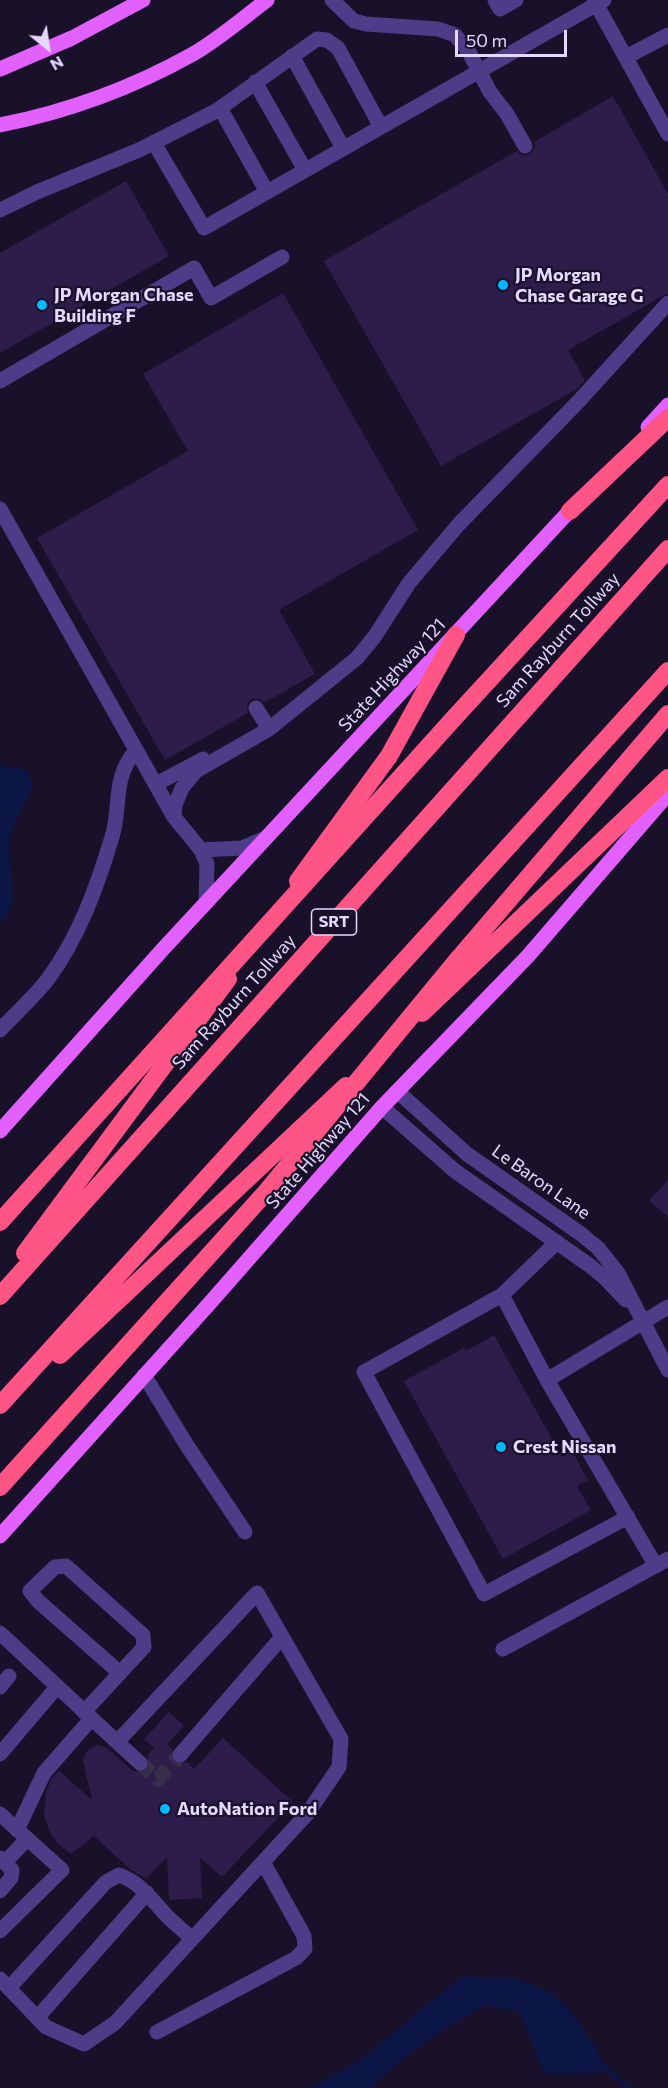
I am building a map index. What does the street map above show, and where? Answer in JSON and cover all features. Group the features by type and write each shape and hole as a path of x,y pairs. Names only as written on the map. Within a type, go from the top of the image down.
{"highway":[{"path":"570,510 668,418"},
{"path":"0,1222 455,717 668,485"},
{"name":"Sam Rayburn Tollway","path":"0,1296 668,549"},
{"path":"0,1286 199,1019 389,756 456,635"},
{"path":"0,1405 668,671"},
{"path":"0,1487 267,1191 459,958 668,714"},
{"path":"0,1412 668,778"}],"main road":[{"path":"0,69 72,38 142,0"},
{"path":"0,125 77,104 137,81 194,53 267,0"},
{"name":"State Highway 121","path":"0,1131 206,903 668,405"},
{"name":"State Highway 121","path":"0,1536 397,1090 528,956 668,794"}],"street":[{"path":"332,0 354,21 366,24 438,29 454,35 469,52 490,93 507,114 525,146"},
{"path":"495,0 500,9 516,0"},
{"path":"154,143 204,228 599,2 668,134"},
{"path":"626,57 668,35"},
{"path":"0,210 154,143 220,108 316,39 327,40 338,48 381,127"},
{"path":"292,56 343,148"},
{"path":"255,82 305,170"},
{"path":"220,108 267,192"},
{"path":"0,381 194,268 211,298 282,257"},
{"path":"174,817 175,805 182,788 196,771 269,729 357,658 375,636 409,583 459,524 577,403 668,303"},
{"path":"0,509 174,817 201,850 207,864 206,903"},
{"path":"256,708 269,729"},
{"path":"0,1030 47,980 84,918 113,834 117,794 125,762 136,750"},
{"path":"156,784 211,755 234,750"},
{"path":"201,850 242,848 269,837"},
{"name":"Le Baron Lane","path":"397,1090 467,1154 598,1248 618,1273 668,1370"},
{"name":"Le Baron Lane","path":"382,1107 455,1171 605,1278 630,1305 641,1321"},
{"path":"557,1242 502,1295 364,1372 484,1594 627,1516"},
{"path":"502,1295 547,1380 627,1516 662,1562 503,1649"},
{"path":"547,1380 641,1321 668,1307"},
{"path":"144,1375 191,1452 245,1532"},
{"path":"0,1891 11,1878 12,1870 2,1860 22,1834 44,1773 120,1673 144,1647 143,1635 66,1566 55,1567 30,1591 38,1601 120,1673"},
{"path":"117,1742 257,1593 341,1739 339,1767 307,1814 115,2023 84,2044 46,2027 4,1984 106,1882 119,1875 130,1879 147,1893 192,1939"},
{"path":"0,1633 140,1763"},
{"path":"180,1755 282,1637"},
{"path":"0,1754 57,1687"},
{"path":"0,1814 62,1870 0,1931"},
{"path":"157,2032 296,1958 305,1949 304,1936 263,1862"},
{"path":"37,2018 147,1893"}],"shaded area":[{"path":"0,765 27,770 33,787 11,833 13,892 7,914 0,923"},
{"path":"464,1976 518,1979 554,1994 577,2019 610,2072 544,2074 520,2012 485,2005 425,2043 370,2088 311,2088 362,2059"}],"building":[{"name":"JP Morgan Chase Garage G","path":"613,96 668,194 668,293 568,350 585,380 577,389 441,466 324,261 517,151 524,156 530,154 535,147 534,142"},
{"name":"JP Morgan Chase Building F","path":"126,181 169,256 0,353 0,253"},
{"path":"283,293 418,530 279,610 315,674 264,703 260,699 251,699 247,704 248,713 165,760 37,538 188,451 143,374"},
{"path":"668,1180 668,1217 649,1201"},
{"name":"Crest Nissan","path":"494,1335 562,1457 572,1451 588,1480 577,1486 591,1510 503,1559 404,1381 464,1348 466,1351"},
{"name":"AutoNation Ford","path":"169,1712 184,1726 167,1744 173,1749 171,1758 174,1763 179,1765 187,1762 194,1769 223,1738 293,1802 222,1877 200,1858 202,1898 169,1900 167,1857 146,1879 131,1870 94,1836 71,1854 58,1844 49,1831 44,1815 46,1792 52,1778 59,1771 92,1800 83,1761 86,1752 93,1746 107,1748 133,1771 147,1770 150,1765 147,1756 154,1748 144,1739"}],"waterway":[{"path":"610,2072 630,2088"}],"tunnel":[{"path":"140,1763 158,1779 180,1755"}],"place":[{"name":"JP Morgan Chase Garage G","path":"503,285"},
{"name":"JP Morgan Chase Building F","path":"42,305"},
{"name":"Crest Nissan","path":"501,1447"},
{"name":"AutoNation Ford","path":"165,1809"}]}
